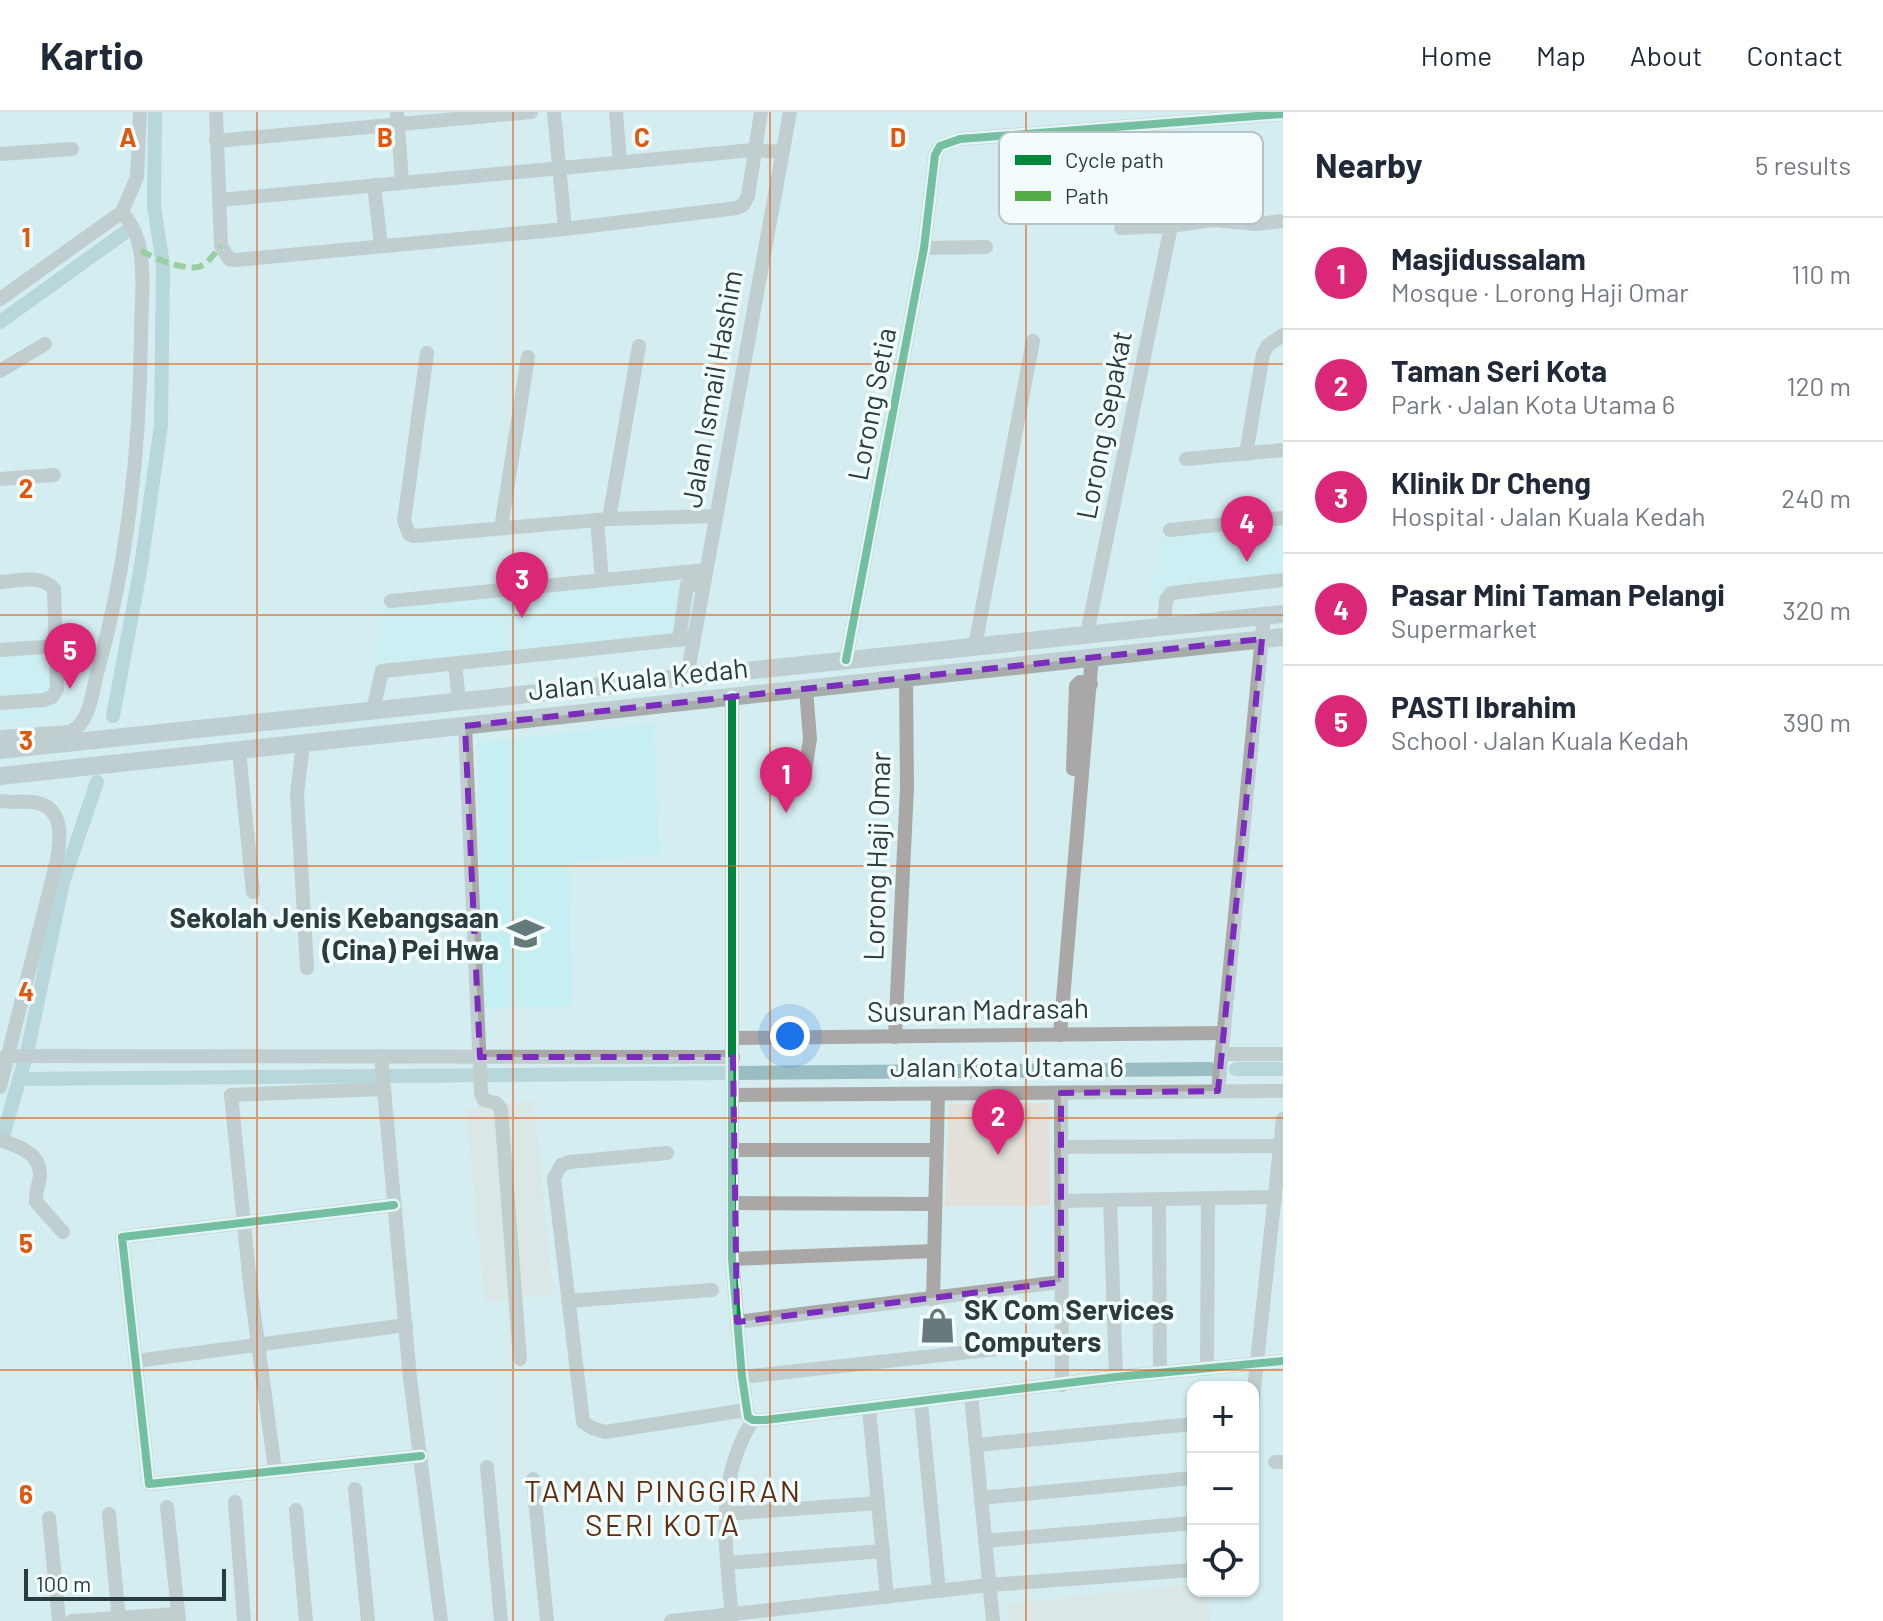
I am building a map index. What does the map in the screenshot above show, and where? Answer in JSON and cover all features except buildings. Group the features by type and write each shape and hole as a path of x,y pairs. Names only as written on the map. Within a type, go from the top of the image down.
{"main road":[{"name":"Jalan Kuala Kedah","path":"0,750 1274,615"},
{"name":"Jalan Kuala Kedah","path":"0,776 1283,637"}],"street":[{"path":"0,299 122,212 137,177 140,112"},
{"path":"216,112 221,246 229,259 236,260 565,229 737,208 748,196 761,112"},
{"path":"216,141 398,118 531,112"},
{"path":"554,112 565,229"},
{"path":"616,112 620,162"},
{"name":"Jalan Ismail Hashim","path":"687,677 686,639 705,577 790,112"},
{"name":"Lorong Setia","path":"1050,132 1283,114"},
{"path":"398,118 402,182"},
{"name":"Lorong Setia","path":"846,660 924,248 935,155 940,146 960,139 999,136"},
{"path":"0,154 72,149"},
{"path":"220,200 753,150 782,152"},
{"path":"374,185 381,246"},
{"path":"0,737 78,729 89,704 114,613 136,468 140,390 141,250 131,224 122,212"},
{"path":"1263,223 1283,221"},
{"path":"1121,228 1185,224"},
{"name":"Lorong Sepakat","path":"1087,634 1171,226"},
{"path":"924,248 986,247"},
{"path":"1246,454 1263,354 1268,345 1283,335"},
{"path":"975,646 1033,341"},
{"path":"0,371 45,344"},
{"path":"602,580 603,520 639,346"},
{"path":"427,353 404,521 406,530 414,536 603,520 715,516"},
{"path":"501,528 528,357"},
{"path":"1186,459 1283,450"},
{"path":"0,479 54,475"},
{"path":"1170,530 1283,518"},
{"path":"391,601 602,580 705,577"},
{"path":"1164,626 1166,600 1171,593 1283,580"},
{"path":"0,582 48,582 54,589 57,646 57,689 52,697 0,703"},
{"path":"1218,1091 1262,639 1274,615"},
{"path":"373,710 382,671 686,639"},
{"path":"0,650 57,646"},
{"path":"1060,1035 1092,656"},
{"path":"455,664 459,701"},
{"name":"Lorong Haji Omar","path":"895,1037 907,788 906,678"},
{"path":"1073,769 1076,686 1080,682 1091,684"},
{"path":"805,771 810,739 806,689"},
{"path":"732,697 732,1259 742,1377 749,1415 735,1453 724,1514 732,1618"},
{"path":"465,726 481,1093 484,1100 496,1103 501,1109 520,1359"},
{"path":"303,743 297,795 307,968"},
{"path":"239,751 253,892"},
{"path":"0,801 38,803 49,808 61,832 57,860 7,1043 0,1087"},
{"name":"Susuran Madrasah","path":"732,1038 1224,1033"},
{"path":"7,1043 30,1056 382,1074"},
{"path":"1223,1054 1283,1054"},
{"path":"275,1470 231,1095 480,1063 733,1062"},
{"path":"382,1074 406,1325 441,1621"},
{"name":"Jalan Kota Utama 6","path":"732,1090 938,1094 1283,1091"},
{"path":"1061,1093 1062,1385"},
{"path":"933,1300 938,1094"},
{"path":"1255,1381 1283,1119"},
{"path":"0,1140 29,1152 37,1160 40,1172 36,1202 63,1232"},
{"path":"1061,1147 1280,1146"},
{"path":"732,1150 936,1150"},
{"path":"667,1153 570,1162 561,1165 554,1178 579,1403 583,1422 592,1428 605,1432 749,1415 869,1409 1116,1377 1283,1361"},
{"path":"1061,1201 1275,1197"},
{"path":"1207,1369 1208,1199"},
{"path":"1110,1200 1116,1377"},
{"path":"1159,1200 1160,1373"},
{"path":"732,1203 935,1204"},
{"path":"394,1205 122,1237 149,1484 421,1456"},
{"path":"732,1259 934,1251"},
{"path":"737,1322 1061,1282"},
{"path":"568,1301 712,1290"},
{"path":"136,1361 406,1325"},
{"path":"742,1377 1062,1342"},
{"path":"971,1395 993,1621"},
{"path":"921,1403 939,1591"},
{"path":"869,1409 887,1597"},
{"path":"976,1445 1187,1425"},
{"path":"487,1467 501,1621"},
{"path":"533,1479 547,1621"},
{"path":"981,1498 1187,1479"},
{"path":"355,1489 368,1621"},
{"path":"235,1502 244,1621"},
{"path":"724,1514 878,1503"},
{"path":"72,1621 178,1617 167,1507"},
{"path":"296,1510 306,1621"},
{"path":"109,1514 118,1620"},
{"path":"49,1518 59,1621"},
{"path":"985,1541 1187,1524"},
{"path":"728,1563 883,1551"},
{"path":"671,1621 732,1618 989,1585 1187,1570"}],"highlighted area":[{"path":"1262,639 1218,1091 1061,1093 1061,1282 737,1322 733,1057 480,1057 465,726"}],"shaded area":[{"path":"1283,511 1283,586 1149,601 1164,524"},
{"path":"709,573 698,646 371,680 382,607"},
{"path":"59,636 59,717 0,723 0,641"},
{"name":"Sekolah Jenis Kebangsaan (Cina) Pei Hwa","path":"654,723 659,855 569,862 571,1006 481,1008 478,743"},
{"path":"534,1101 553,1295 485,1302 466,1108"},
{"path":"1049,1103 1050,1205 945,1206 949,1104"},
{"path":"1187,1585 1187,1597 1208,1597 1210,1621 1008,1621 1006,1604"}],"waterway":[{"path":"113,716 141,566 161,425 163,265 154,206 155,112"},
{"path":"0,322 124,233"},
{"path":"3,1136 27,1053 63,882 97,782"},
{"path":"19,1079 1210,1069"},
{"path":"1236,1069 1283,1069"}],"marked path":[{"path":"141,250 172,264 197,267 208,261 221,246"}],"cycle path":[{"path":"1050,132 1283,114"},
{"path":"846,660 924,248 935,155 940,146 960,139 999,136"},
{"path":"732,697 732,1259 748,1417 765,1420 1116,1377 1283,1361"},
{"path":"394,1205 122,1237 149,1484 421,1456"}],"place":[{"name":"Pasar Mini Taman Pelangi","path":"1247,562"},
{"name":"Klinik Dr Cheng","path":"522,618"},
{"name":"PASTI Ibrahim","path":"70,689"},
{"name":"Masjidussalam","path":"786,813"},
{"name":"Sekolah Jenis Kebangsaan (Cina) Pei Hwa","path":"525,934"},
{"name":"Taman Seri Kota","path":"998,1155"},
{"name":"SK Com Services Computers","path":"938,1326"}],"district":[{"name":"TAMAN PINGGIRAN SERI KOTA","path":"663,1509"}]}
